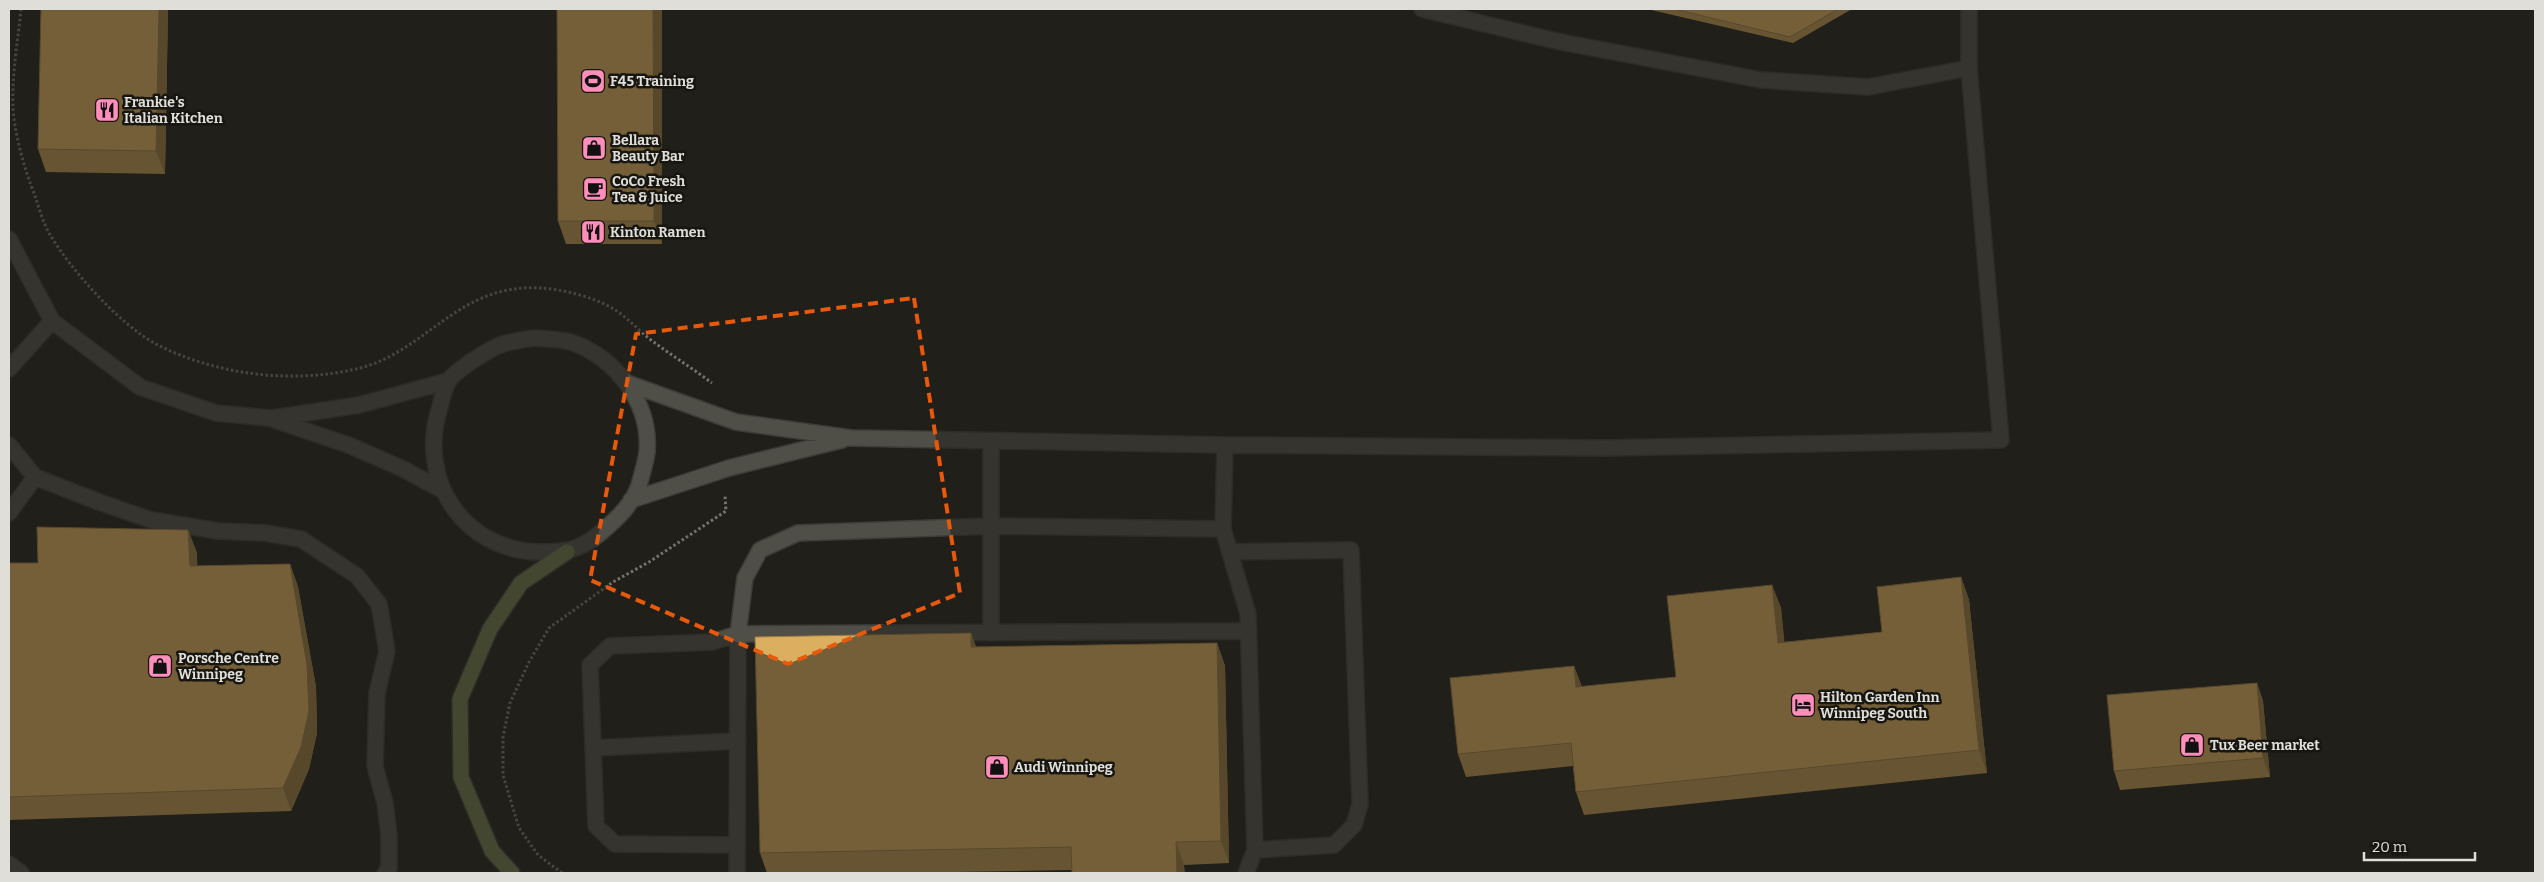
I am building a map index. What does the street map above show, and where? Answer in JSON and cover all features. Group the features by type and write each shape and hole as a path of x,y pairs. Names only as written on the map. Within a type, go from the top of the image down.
{"main road":[{"path":"512,873 492,851 461,777 460,699 490,629 521,582 566,552"}],"street":[{"path":"1422,9 1556,41 1761,80 1868,87 1969,68"},
{"path":"628,383 736,422 851,438 1225,445 1605,448 2001,440 1969,68 1969,9"},
{"path":"9,239 52,321 140,387 216,413 269,418 359,405 448,381 471,363 500,345 534,338 570,342 602,358 628,383 643,416 647,452 639,487 620,518 591,540 566,552 520,552 488,540 461,519 442,490 432,456 435,421 448,381"},
{"path":"9,369 52,321"},
{"path":"269,418 355,448 442,490"},
{"path":"631,500 729,468 851,438"},
{"path":"991,441 991,633"},
{"path":"9,445 35,477 151,520 218,531 265,533 301,539 357,576 379,604 387,651 377,693 374,766 384,803 389,834 389,868 385,873"},
{"path":"1225,445 1222,529 1248,614 1249,631 1255,850 1246,873"},
{"path":"9,513 35,477"},
{"path":"737,873 738,634 746,578 760,550 798,533 991,526 1222,529"},
{"path":"1230,552 1351,550 1360,804 1354,825 1334,845 1255,850"},
{"path":"737,845 615,844 596,826 590,665 610,646 712,642 738,634 1249,631"},
{"path":"593,748 738,741"},
{"path":"9,864 21,873"}],"path":[{"path":"21,9 12,105 25,171 49,232 84,280 117,314 155,343 189,358 246,374 286,377 332,374 380,362 465,305 505,290 541,288 583,296 612,308 647,337 717,386"}],"highlighted area":[{"path":"914,298 960,593 788,664 590,580 636,334"}],"building":[{"name":"Frankie's Italian Kitchen","path":"41,9 159,9 156,151 38,149"},
{"path":"557,9 653,9 654,221 558,221"},
{"path":"1674,9 1838,9 1790,37"},
{"name":"Porsche Centre Winnipeg","path":"37,527 188,530 190,566 290,564 307,665 309,711 301,747 283,788 9,797 9,563 38,563"},
{"name":"Hilton Garden Inn Winnipeg South","path":"1961,577 1979,750 1576,792 1571,743 1458,754 1450,678 1574,666 1576,687 1676,677 1667,596 1772,585 1778,643 1882,632 1877,587"},
{"name":"Audi Winnipeg","path":"971,633 971,647 1217,643 1221,841 1176,842 1177,873 1072,873 1071,847 760,853 755,637"},
{"name":"Tux Beer market","path":"2257,683 2263,758 2114,771 2107,695"}],"place":[{"name":"F45 Training","path":"593,81"},
{"name":"Frankie's Italian Kitchen","path":"107,110"},
{"name":"Bellara Beauty Bar","path":"594,148"},
{"name":"CoCo Fresh Tea & Juice","path":"595,189"},
{"name":"Kinton Ramen","path":"593,232"},
{"name":"Porsche Centre Winnipeg","path":"160,666"},
{"name":"Hilton Garden Inn Winnipeg South","path":"1803,705"},
{"name":"Tux Beer market","path":"2192,745"},
{"name":"Audi Winnipeg","path":"997,767"}]}
